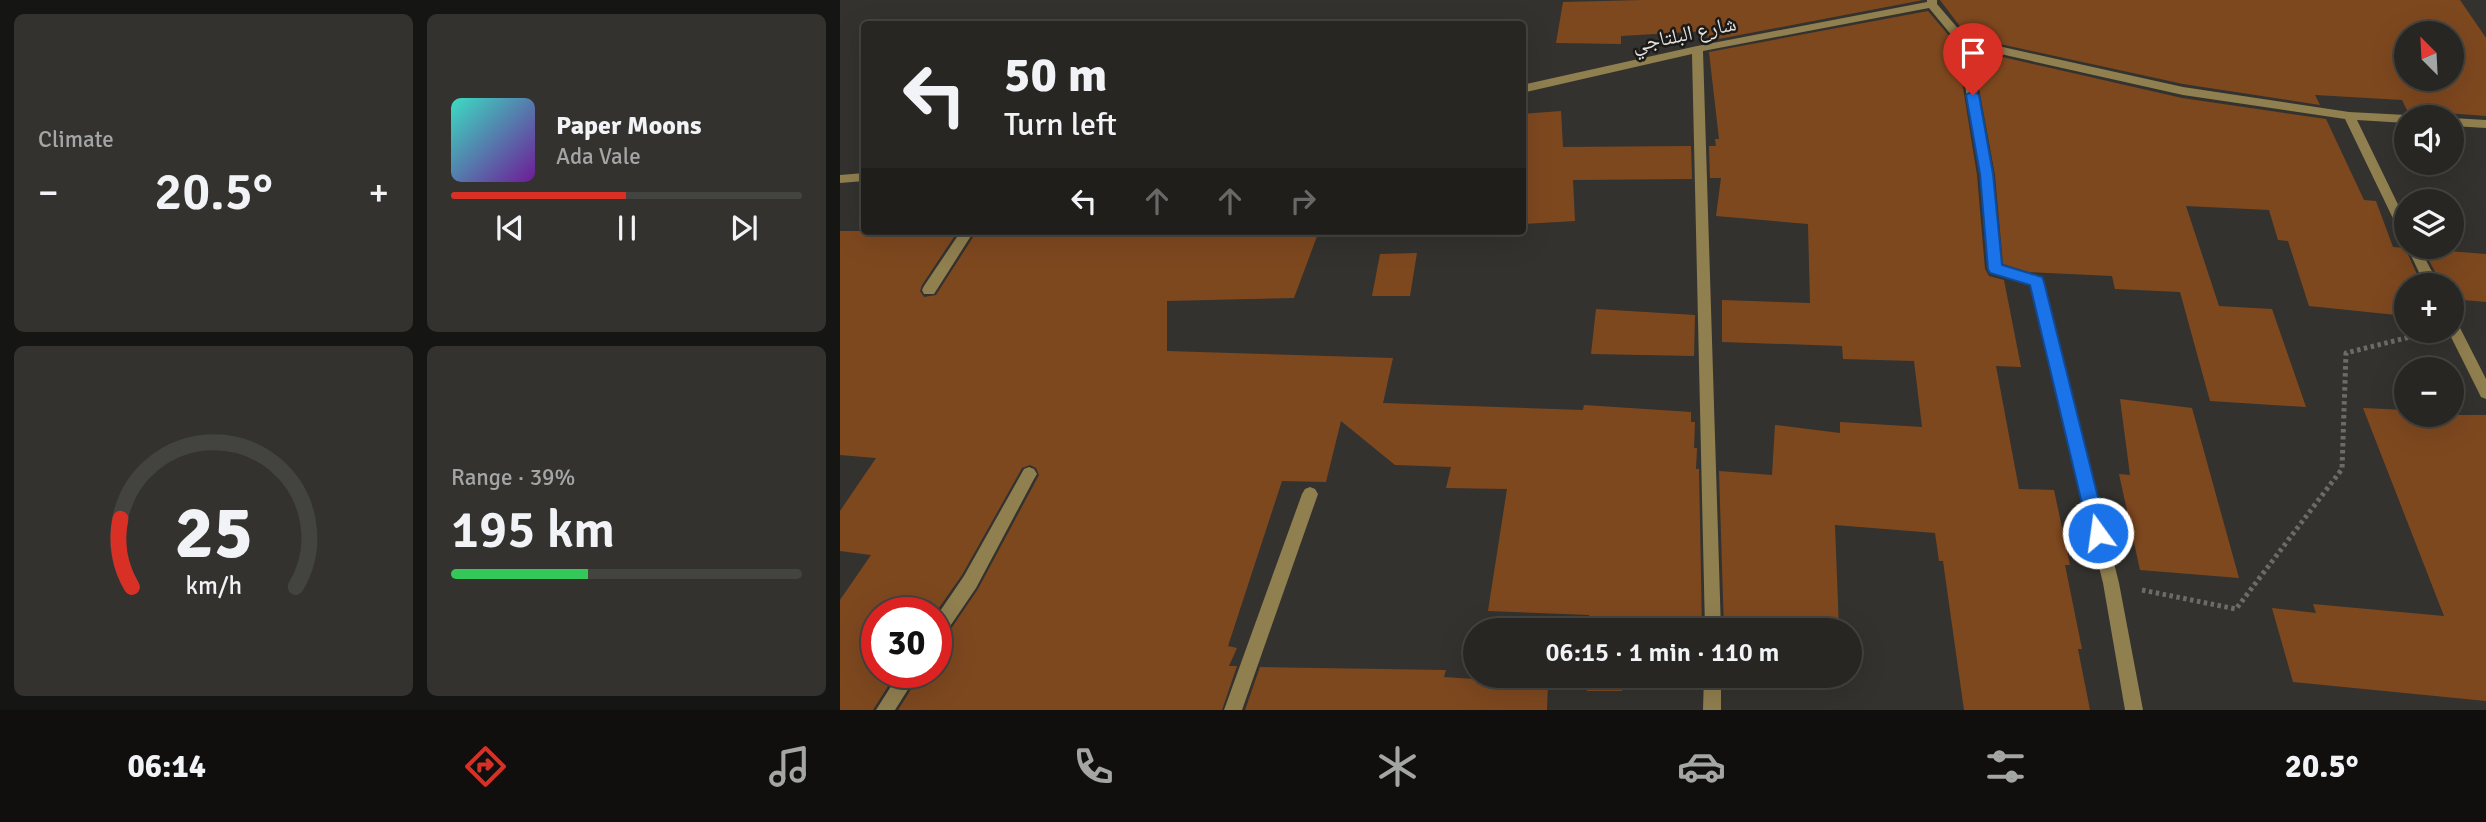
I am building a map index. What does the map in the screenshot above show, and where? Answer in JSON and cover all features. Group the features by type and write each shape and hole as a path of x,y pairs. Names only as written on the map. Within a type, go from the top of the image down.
{"street":[{"path":"1932,2 1964,42 1986,174 1995,269 2036,282 2110,583 2134,710"},
{"name":"شارع البلتاجي","path":"1526,88 1697,49 1932,2"},
{"path":"1964,42 2183,91 2349,116 2394,118"},
{"path":"1697,49 1713,618"},
{"path":"2349,116 2394,208"},
{"path":"2464,123 2486,124"},
{"path":"840,179 861,177"},
{"path":"929,290 965,235"},
{"path":"2461,343 2486,393"},
{"path":"952,608 970,582 1029,474"},
{"path":"1233,710 1311,494"},
{"path":"885,710 899,688"},
{"path":"1712,710 1713,688"}],"path":[{"path":"2110,583 2236,609 2342,469 2346,353 2394,341"}],"building":[{"path":"1923,0 1708,41 1707,31 1621,36 1621,44 1556,43 1563,2"},
{"path":"1940,0 2460,0 2486,38 2486,116 2464,114 2464,105 2404,105 2402,100 2315,95 2320,105 2183,84 1968,37"},
{"path":"1928,11 1956,44 1977,175 1985,269 1989,276 2004,280 2021,367 1996,366 2019,489 2054,490 2070,565 2065,565 2082,649 2078,649 2090,710 1964,710 1943,561 1939,561 1935,533 1835,525 1839,618 1724,618 1719,471 1772,475 1775,425 1840,433 1840,422 1922,427 1914,361 1843,359 1842,346 1722,342 1722,300 1810,303 1808,224 1716,216 1721,178 1710,178 1709,146 1716,146 1715,139 1719,139 1709,52"},
{"path":"1972,50 2182,98 2326,119 2364,200 2376,201 2394,247 2394,259 2410,259 2416,273 2394,273 2394,315 2309,306 2288,241 2278,240 2269,210 2186,206 2219,306 2272,309 2306,407 2210,401 2180,292 2115,289 2112,276 2029,272 2003,264 1995,175"},
{"path":"1561,111 1563,147 1691,146 1692,179 1573,180 1575,221 1526,224 1526,114"},
{"path":"840,231 861,231 861,235 955,235 922,285 920,291 924,297 936,295 974,235 1318,235 1294,298 1167,301 1167,351 1393,358 1383,403 1583,410 1584,405 1691,412 1691,422 1695,422 1696,469 1699,469 1702,618 1589,618 1589,615 1488,611 1507,489 1446,488 1451,467 1395,465 1341,421 1326,482 1282,481 1228,646 1237,648 1229,666 1237,666 1222,710 898,710 912,688 952,688 952,627 978,589 1039,475 1036,468 1030,465 1022,468 962,575 947,597 861,597 861,688 887,688 873,710 840,710 840,600 871,555 840,551 840,511 876,458 840,455"},
{"path":"2464,252 2486,254 2486,302 2464,300 2464,273 2436,273 2428,259 2464,259"},
{"path":"1417,253 1410,296 1372,296 1380,254"},
{"path":"1596,309 1695,315 1694,356 1591,354"},
{"path":"2120,399 2192,408 2239,578 2140,570 2119,474 2130,475"},
{"path":"2363,408 2394,409 2394,427 2464,427 2464,415 2486,415 2486,701 2293,682 2272,608 2316,613 2313,604 2444,616"},
{"path":"1260,667 1446,670 1444,677 1463,678 1463,688 1548,688 1547,710 1245,710"},
{"path":"1587,688 1622,688 1622,691 1587,691"}],"route":[{"path":"1973,95 1986,174 1995,269 2036,282 2098,533"}]}
